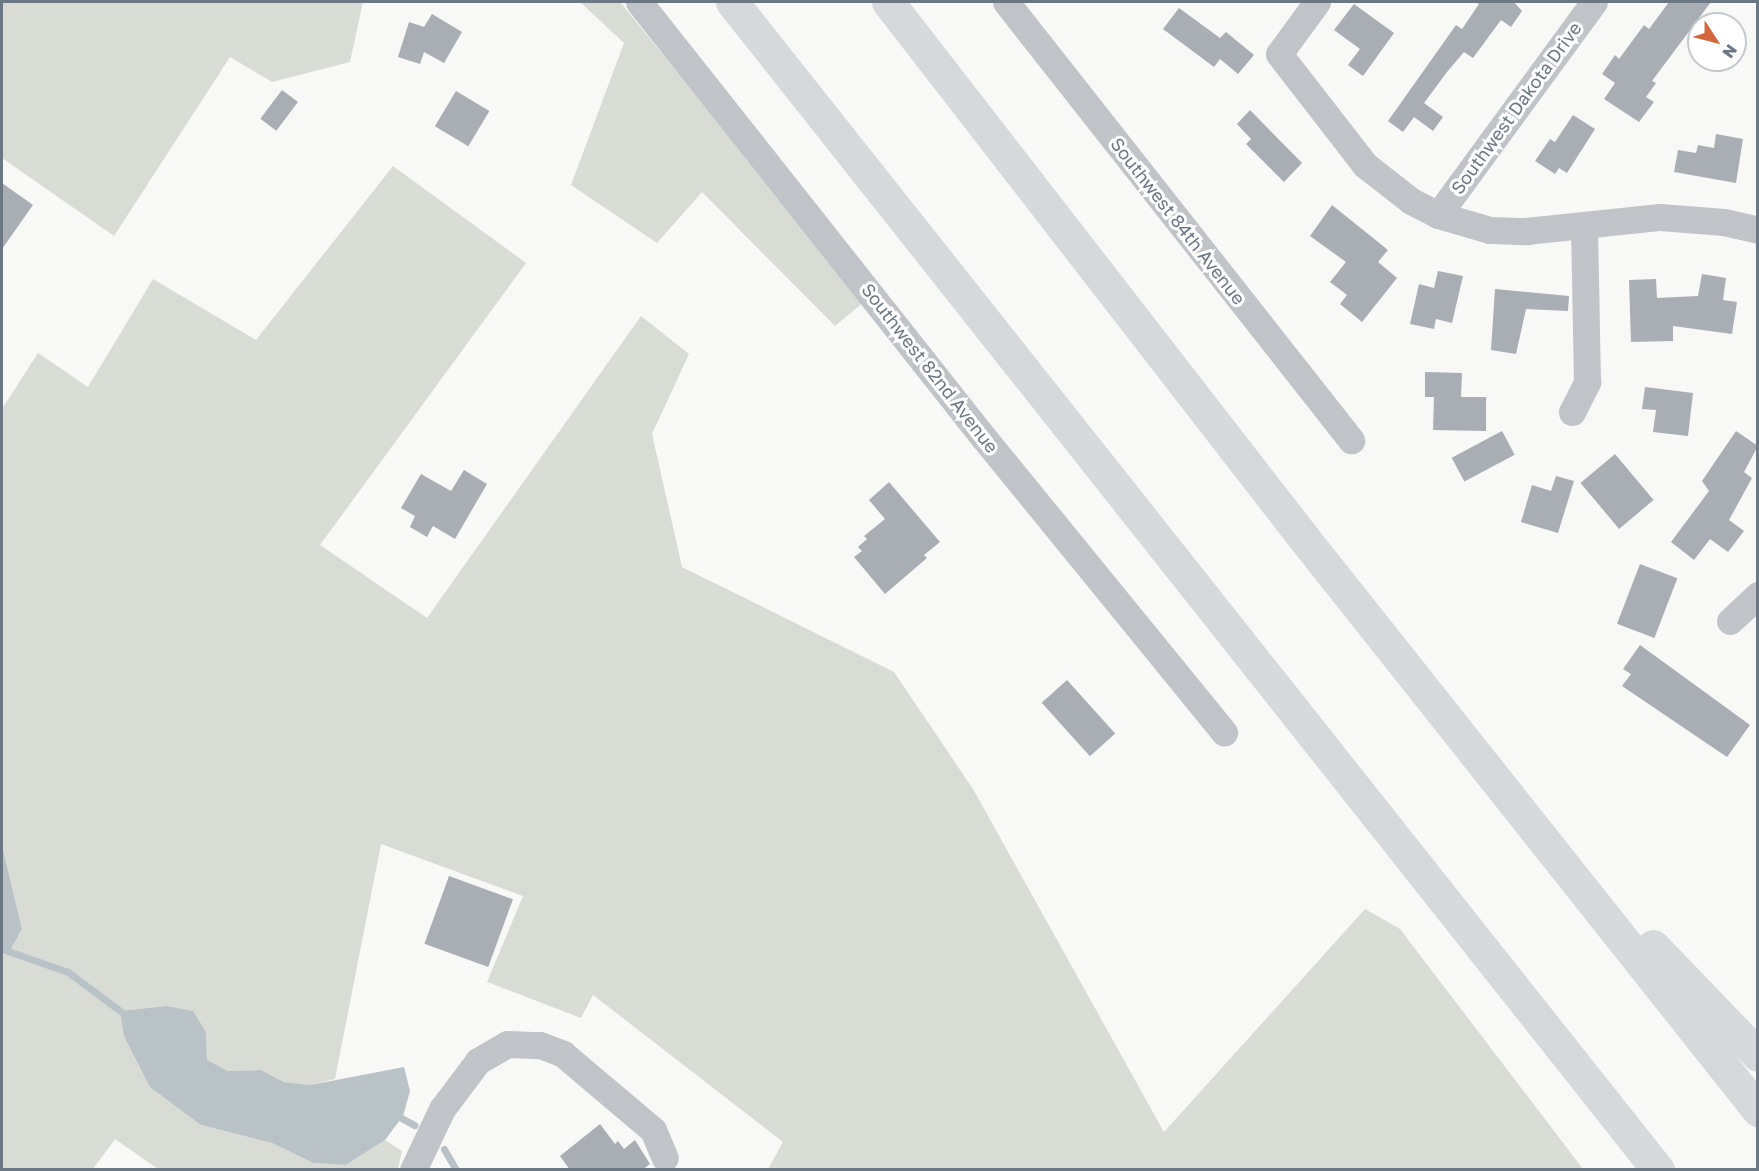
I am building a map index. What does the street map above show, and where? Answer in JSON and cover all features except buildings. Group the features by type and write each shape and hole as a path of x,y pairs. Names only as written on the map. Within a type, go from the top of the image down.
{"highway":[{"path":"732,2 1658,1170"},
{"path":"888,2 1303,537 1517,803 1758,1110"},
{"path":"1517,803 1758,1056"}],"street":[{"name":"Southwest 82nd Avenue","path":"639,2 991,447 1224,732"},
{"name":"Southwest 84th Avenue","path":"1006,2 1351,440"},
{"path":"1317,2 1279,54 1365,165 1411,201 1438,215 1490,230 1584,225 1660,217 1754,222"},
{"name":"Southwest Dakota Drive","path":"1438,215 1594,2"},
{"path":"1572,412 1587,382 1584,225"},
{"path":"1730,621 1758,596"},
{"path":"413,1170 442,1109 478,1061 507,1044 540,1045 563,1054 653,1130 665,1158"}],"shaded area":[{"path":"2,2 363,2 350,62 272,82 230,57 114,236 2,158"},
{"path":"580,2 620,2 865,301 835,326 702,192 657,243 571,185 624,43"},
{"path":"393,166 526,263 320,545 427,618 641,316 689,354 652,434 682,567 894,672 973,789 1164,1132 1365,909 1400,929 1583,1169 768,1169 783,1142 593,995 581,1018 487,982 523,896 381,844 335,1079 310,1085 284,1082 261,1070 228,1071 207,1060 206,1032 166,1006 121,1011 201,1125 272,1143 313,1163 346,1165 385,1140 402,1151 398,1169 158,1169 115,1139 93,1169 2,1169 2,952 11,949 22,929 2,845 2,409 38,353 88,387 153,279 256,340"},
{"path":"2,845 22,929 11,949 2,952"},
{"path":"166,1006 193,1011 206,1032 207,1060 228,1071 261,1070 284,1082 310,1085 404,1067 410,1091 403,1116 385,1140 346,1165 313,1163 272,1143 201,1125 150,1087 124,1036 120,1011"}],"waterway":[{"path":"2,949 68,972 127,1016"},
{"path":"396,1115 414,1125"},
{"path":"444,1149 456,1170"}]}
